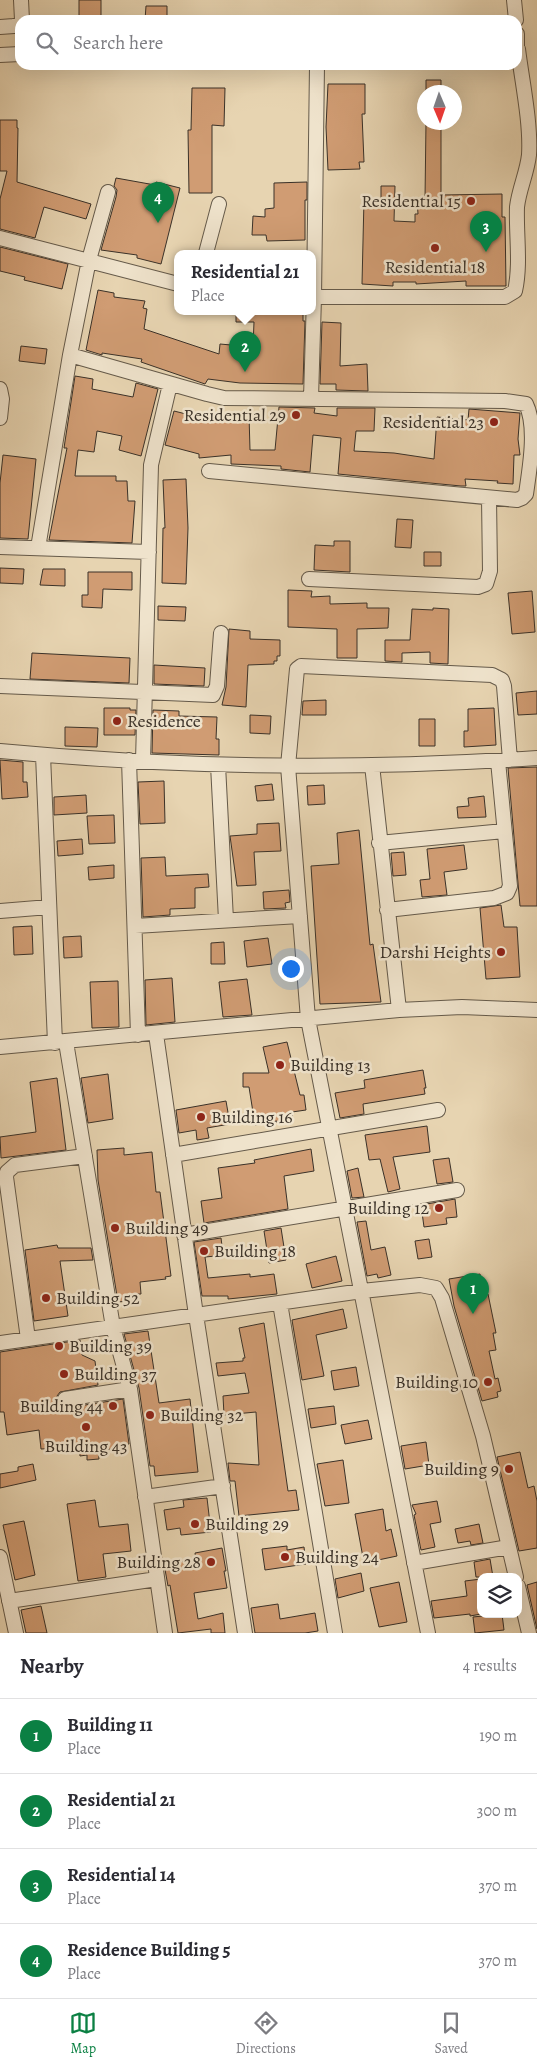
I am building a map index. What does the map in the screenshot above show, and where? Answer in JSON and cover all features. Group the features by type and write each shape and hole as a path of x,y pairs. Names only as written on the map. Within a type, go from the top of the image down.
{"street":[{"path":"21,0 22,15"},
{"path":"514,0 516,15"},
{"path":"0,27 15,26"},
{"path":"0,54 15,54"},
{"path":"314,250 317,70"},
{"path":"316,297 505,297 515,291 517,274 517,208 519,192 527,169 529,142 520,70"},
{"path":"38,548 70,355 89,260 108,192"},
{"path":"207,250 219,204"},
{"path":"0,238 174,283"},
{"path":"310,398 312,315"},
{"path":"70,355 224,398 506,401 526,404 532,411 536,429 526,494 517,500 209,471"},
{"path":"138,1035 134,926 136,760 145,693 152,455 170,384"},
{"path":"0,390 2,399 0,418"},
{"path":"309,579 478,587 486,584 490,570 489,498"},
{"path":"0,546 149,552"},
{"path":"0,686 213,695 217,686 221,633"},
{"path":"387,910 494,898 507,893 510,886 504,831 504,686 502,680 492,675 301,666 295,673 288,766 308,1019 428,1633"},
{"path":"0,751 218,765 288,766 372,765 537,758"},
{"path":"43,755 49,907 60,1043 85,1156 113,1326 130,1389 165,1633"},
{"path":"218,765 226,920"},
{"path":"372,765 379,843 399,1010"},
{"path":"379,843 504,831"},
{"path":"0,911 49,907"},
{"path":"134,926 300,916"},
{"path":"0,1047 60,1043 399,1010 462,1008 537,1010"},
{"path":"156,1034 196,1315 245,1633"},
{"path":"173,1154 438,1110"},
{"path":"28,1339 6,1177 7,1172 15,1165 85,1156"},
{"path":"184,1234 457,1190"},
{"path":"0,1343 362,1291 420,1285 439,1290 483,1436 515,1573"},
{"path":"280,1303 335,1633"},
{"path":"65,1399 130,1389"},
{"path":"145,1497 223,1486"},
{"path":"414,1563 509,1547"},
{"path":"0,1556 16,1633"},
{"path":"9,1602 156,1579"},
{"path":"522,1603 529,1633"}],"building":[{"path":"79,0 101,0 101,15 79,15"},
{"path":"146,6 167,6 167,15 145,15"},
{"path":"426,80 441,80 441,85 426,85"},
{"path":"328,84 365,84 365,114 362,114 364,162 359,162 360,169 328,170 326,127"},
{"path":"192,88 225,88 224,126 212,125 212,193 189,193 188,130 191,130"},
{"path":"0,120 17,120 17,182 91,204 86,219 44,207 35,238 0,229 0,199 7,171 0,171"},
{"path":"426,130 441,130 441,195 502,194 502,217 505,217 506,286 466,286 466,281 416,284 416,282 393,282 393,286 362,284 364,199 381,199 381,186 395,186 394,221 415,222 415,214 418,214 417,199 425,199"},
{"path":"116,178 155,185 156,182 180,188 161,264 137,258 137,255 101,250 116,197 117,190 114,186"},
{"path":"307,182 305,240 267,241 266,235 252,235 253,216 265,217 265,209 274,208 274,183"},
{"path":"0,247 68,264 62,289 24,280 25,277 0,271"},
{"path":"98,290 114,293 114,297 145,301 143,308 147,309 144,329 219,354 220,344 253,347 254,322 236,322 236,315 303,315 303,321 305,321 303,384 240,383 208,379 205,384 141,362 142,359 102,353 102,355 86,350"},
{"path":"322,322 341,323 340,366 367,364 368,391 336,390 336,384 320,384"},
{"path":"21,346 47,349 45,364 19,361"},
{"path":"75,376 93,379 92,389 133,397 136,383 158,389 141,456 119,450 122,436 97,431 94,452 78,450 75,476 116,476 116,481 127,481 128,501 135,501 132,543 49,540 67,448 64,448"},
{"path":"279,407 315,408 314,413 337,416 337,408 375,408 374,431 356,431 354,451 394,453 434,459 437,417 468,420 469,409 520,413 518,439 520,455 514,455 513,484 465,479 466,486 461,486 338,474 341,438 313,435 310,472 281,469 281,466 231,464 231,455 199,458 199,454 165,445 174,411 210,420 210,413 223,413 223,416 249,415 250,450 275,450"},
{"path":"3,455 36,459 28,539 0,538 0,483"},
{"path":"186,479 188,528 186,584 162,583 163,528 165,528 163,480"},
{"path":"397,519 413,520 411,548 395,547"},
{"path":"334,541 350,541 350,572 314,570 315,545 334,546"},
{"path":"424,552 441,552 441,566 424,566"},
{"path":"0,568 24,569 23,584 0,583"},
{"path":"43,569 65,569 65,586 40,585"},
{"path":"88,572 132,572 132,590 103,589 102,608 82,607 82,595 88,595"},
{"path":"288,590 312,591 311,597 330,596 330,604 367,603 367,608 389,608 388,628 357,629 357,658 337,658 337,629 288,627"},
{"path":"532,591 535,632 512,634 508,593"},
{"path":"158,606 186,607 185,621 158,620"},
{"path":"433,608 449,609 448,664 430,663 430,652 402,653 402,662 385,661 385,640 410,640 412,609 433,610"},
{"path":"229,629 250,631 250,639 280,640 280,656 277,656 277,661 274,661 274,664 248,665 246,707 222,705 226,687"},
{"path":"32,653 130,658 129,683 30,679"},
{"path":"154,665 205,668 204,686 154,684"},
{"path":"537,691 537,714 518,715 516,693"},
{"path":"326,700 326,715 302,715 303,701"},
{"name":"Residence","path":"104,708 130,708 130,710 136,710 135,735 104,735"},
{"path":"494,708 496,745 464,747 464,731 468,731 468,709"},
{"path":"153,710 179,711 179,716 217,717 216,739 219,739 219,755 152,753"},
{"path":"250,715 271,716 270,734 250,733"},
{"path":"419,719 435,719 435,746 419,746"},
{"path":"65,727 98,728 97,747 65,746"},
{"path":"0,760 23,762 23,782 27,782 28,797 2,799"},
{"path":"537,767 537,906 520,906 508,768"},
{"path":"164,781 165,823 140,824 138,782"},
{"path":"272,784 274,800 257,801 255,786"},
{"path":"324,785 325,804 308,805 307,786"},
{"path":"86,795 87,813 54,815 54,797"},
{"path":"484,796 486,817 458,818 457,807 469,806 468,798"},
{"path":"114,815 115,843 89,844 87,816"},
{"path":"279,823 281,851 254,852 256,885 237,886 230,836 257,834 257,824"},
{"path":"359,830 370,945 373,944 381,1002 320,1004 311,866 339,864 337,833"},
{"path":"82,839 83,854 58,856 57,841"},
{"path":"464,845 467,869 444,872 447,895 422,897 420,880 430,879 427,849"},
{"path":"404,852 406,875 393,876 391,853"},
{"path":"165,857 166,876 208,874 209,887 195,888 195,908 170,909 170,915 143,917 141,858"},
{"path":"114,865 114,878 89,880 88,867"},
{"path":"289,890 290,902 285,903 286,908 264,909 263,892"},
{"name":"Darshi Heights","path":"501,905 504,927 517,927 520,977 486,979 480,908"},
{"path":"32,926 33,954 14,955 13,927"},
{"path":"81,936 82,957 64,958 63,937"},
{"path":"268,938 272,964 247,967 244,941"},
{"path":"224,942 225,964 211,964 211,943"},
{"path":"172,978 175,1022 146,1025 145,980"},
{"path":"247,979 252,1015 223,1017 219,982"},
{"path":"118,981 119,1027 92,1028 90,982"},
{"path":"287,1042 300,1095 304,1095 306,1110 292,1112 293,1121 277,1123 277,1121 255,1125 249,1087 243,1087 243,1073 269,1073 263,1047"},
{"path":"423,1070 425,1094 363,1104 364,1114 340,1118 335,1093 365,1088 364,1080"},
{"path":"108,1074 113,1119 88,1123 81,1078"},
{"path":"57,1078 66,1150 1,1158 0,1137 36,1132 30,1082"},
{"name":"Building 16","path":"226,1101 230,1124 207,1128 209,1138 197,1140 196,1130 179,1133 176,1110"},
{"path":"427,1126 430,1152 393,1157 400,1189 388,1192 380,1159 369,1160 365,1135"},
{"path":"124,1148 124,1155 152,1152 156,1192 160,1192 171,1276 165,1277 166,1279 140,1282 141,1294 137,1294 138,1300 118,1302 98,1180 97,1150"},
{"path":"311,1149 314,1171 284,1176 288,1209 204,1223 201,1201 222,1198 218,1168 255,1163 254,1160"},
{"path":"449,1158 453,1182 437,1184 433,1160"},
{"path":"358,1168 364,1197 352,1198 347,1171"},
{"name":"Building 12","path":"455,1199 457,1217 446,1218 447,1224 424,1227 421,1205"},
{"path":"366,1221 371,1250 385,1247 391,1275 378,1278 377,1274 367,1276 357,1222"},
{"path":"281,1228 286,1260 269,1263 264,1231"},
{"path":"221,1238 222,1246 215,1246 216,1256 205,1257 208,1278 250,1274 250,1277 274,1274 277,1294 228,1299 228,1296 202,1296 194,1242"},
{"path":"429,1239 432,1257 418,1259 415,1241"},
{"name":"Building 52","path":"57,1245 58,1248 91,1248 93,1260 60,1261 68,1316 34,1321 25,1250"},
{"path":"336,1256 342,1281 312,1288 306,1264"},
{"path":"480,1274 484,1294 488,1294 496,1333 493,1333 496,1350 489,1351 495,1379 498,1378 501,1391 497,1392 498,1397 482,1401 454,1306 449,1279"},
{"path":"343,1309 347,1328 316,1335 324,1376 302,1380 292,1320"},
{"path":"264,1323 288,1491 296,1490 299,1510 239,1516 235,1481 230,1481 228,1463 259,1465 256,1412 224,1415 223,1396 249,1393 245,1373 218,1376 216,1363 243,1361 243,1358 245,1358 239,1328"},
{"path":"148,1331 159,1403 190,1399 198,1472 155,1476 154,1466 150,1466 139,1388 124,1334"},
{"path":"80,1340 82,1355 95,1361 98,1385 60,1392 57,1396 58,1404 66,1408 123,1399 129,1444 125,1445 126,1448 98,1450 99,1459 87,1460 87,1455 80,1456 79,1447 41,1449 39,1430 7,1435 4,1412 0,1412 0,1352"},
{"path":"356,1367 359,1386 334,1390 331,1371"},
{"path":"334,1406 336,1424 311,1428 308,1409"},
{"path":"368,1420 372,1439 345,1444 341,1425"},
{"path":"426,1442 429,1465 405,1469 401,1446"},
{"path":"520,1452 528,1488 534,1486 537,1501 537,1548 519,1551 497,1457"},
{"path":"343,1460 349,1503 325,1506 317,1464"},
{"path":"33,1464 36,1480 0,1488 0,1474 18,1471 18,1467"},
{"name":"Building 29","path":"207,1498 211,1532 181,1535 180,1528 167,1530 164,1510 184,1507 183,1500"},
{"path":"95,1500 99,1527 128,1524 131,1551 103,1554 106,1577 78,1581 67,1504"},
{"path":"437,1501 441,1522 430,1524 435,1547 421,1550 414,1515 416,1514 412,1505"},
{"path":"383,1509 386,1531 391,1529 397,1556 364,1563 355,1514"},
{"path":"24,1521 35,1575 15,1580 3,1525"},
{"path":"479,1524 483,1543 471,1545 470,1541 458,1543 455,1529"},
{"name":"Building 24","path":"287,1546 287,1550 304,1547 306,1564 265,1570 262,1549"},
{"path":"222,1548 227,1588 194,1593 198,1619 223,1613 225,1633 211,1633 211,1629 178,1633 170,1585 168,1586 164,1564 196,1559 195,1553"},
{"path":"490,1559 492,1573 477,1573 476,1577 474,1562"},
{"path":"361,1573 364,1591 338,1598 335,1579"},
{"path":"477,1580 477,1615 434,1618 431,1601 467,1596 465,1581"},
{"path":"399,1582 407,1622 379,1627 370,1588"},
{"path":"537,1582 537,1629 527,1585"},
{"path":"278,1604 280,1619 315,1613 318,1631 305,1633 255,1633 251,1608"},
{"path":"41,1606 47,1633 26,1633 21,1610"},
{"path":"473,1617 502,1618 504,1630 475,1633"}],"place":[{"name":"Residential 15","path":"471,201"},
{"name":"Residence Building 5","path":"158,223"},
{"name":"Residential 18","path":"435,248"},
{"name":"Residential 14","path":"486,252"},
{"name":"Residential 21","path":"245,372"},
{"name":"Residential 29","path":"296,415"},
{"name":"Residential 23","path":"494,422"},
{"name":"Residence","path":"117,721"},
{"name":"Darshi Heights","path":"501,952"},
{"name":"Building 13","path":"280,1065"},
{"name":"Building 16","path":"201,1117"},
{"name":"Building 12","path":"439,1208"},
{"name":"Building 49","path":"115,1228"},
{"name":"Building 18","path":"204,1251"},
{"name":"Building 52","path":"46,1298"},
{"name":"Building 11","path":"473,1314"},
{"name":"Building 39","path":"59,1346"},
{"name":"Building 37","path":"64,1374"},
{"name":"Building 10","path":"488,1382"},
{"name":"Building 44","path":"113,1406"},
{"name":"Building 32","path":"150,1415"},
{"name":"Building 43","path":"86,1427"},
{"name":"Building 9","path":"509,1469"},
{"name":"Building 29","path":"195,1524"},
{"name":"Building 24","path":"285,1557"},
{"name":"Building 28","path":"211,1562"}]}
